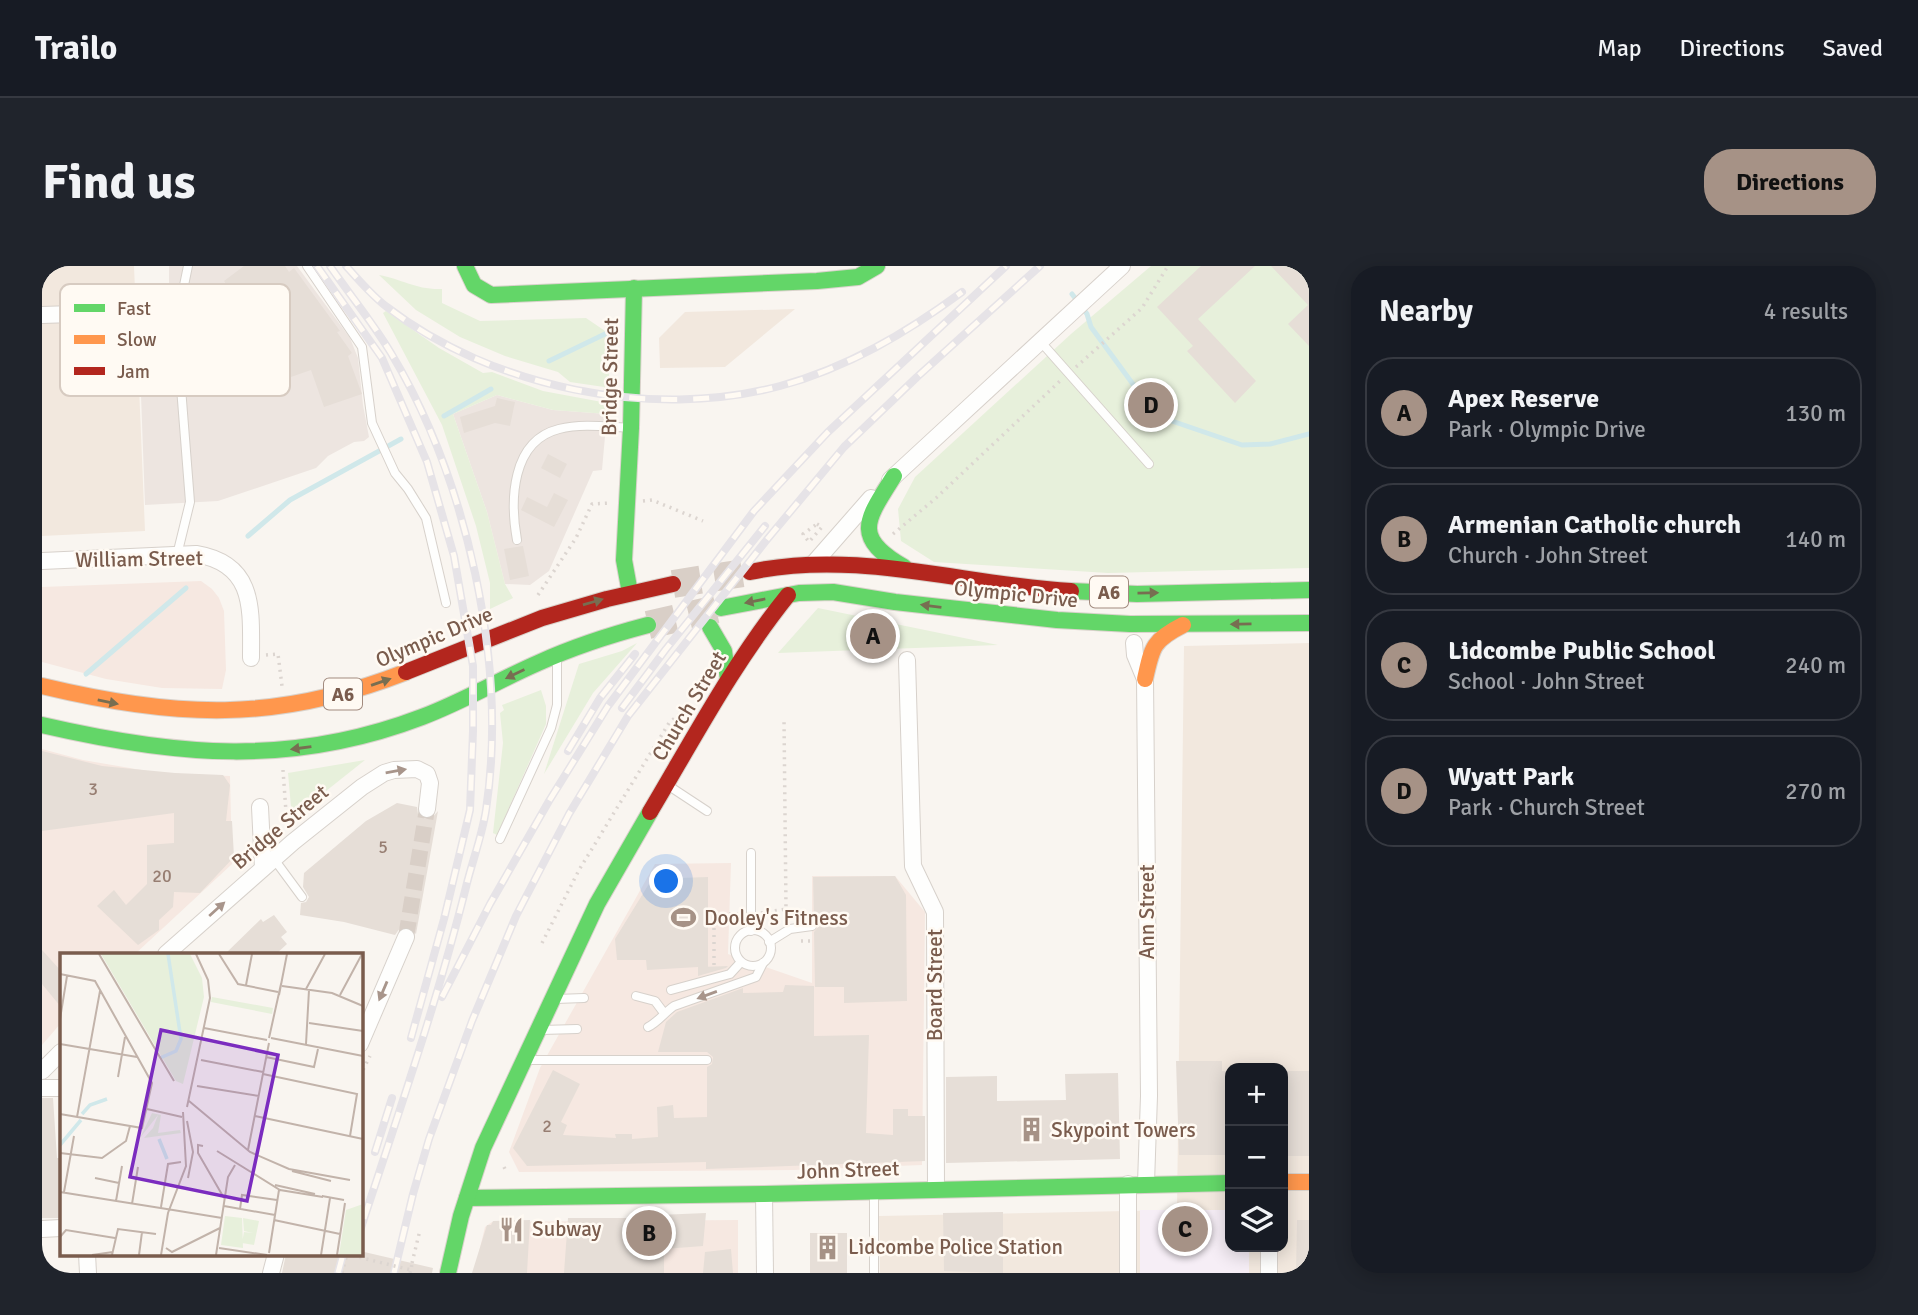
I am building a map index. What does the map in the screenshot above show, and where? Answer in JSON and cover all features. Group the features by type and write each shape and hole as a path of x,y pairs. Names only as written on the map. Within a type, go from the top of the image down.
{"main road":[{"path":"465,266 474,286 491,295 817,281 858,277 877,266"},
{"name":"Bridge Street","path":"630,593 624,560 631,428 634,288"},
{"path":"894,476 871,512 868,525 870,541 884,558 909,570"},
{"path":"814,563 827,583 842,592"},
{"name":"Church Street","path":"448,1273 483,1149 597,904 728,679 759,631 814,563"},
{"name":"Olympic Drive","path":"750,572 783,565 846,563 1086,591 1137,594 1309,590"},
{"name":"Olympic Drive","path":"42,686 111,703 156,709 228,712 279,707 331,698 380,683 516,626 630,593 673,584"},
{"name":"Olympic Drive","path":"721,608 788,595 842,592 895,602 1057,621 1183,625 1309,623"},
{"name":"A6","path":"42,725 105,740 173,751 218,754 293,749 352,739 403,724 557,654 648,625"},
{"path":"1145,679 1151,652 1158,638 1183,625"},
{"path":"710,627 727,654 728,679"},
{"path":"1288,1182 1309,1182"},
{"name":"John Street","path":"467,1198 1225,1183"}],"street":[{"name":"Church Street","path":"814,563 845,526 894,476 1122,266"},
{"path":"42,315 60,314"},
{"name":"William Street","path":"42,561 177,555 213,557 240,577 248,594 251,608 251,658"},
{"name":"Ann Street","path":"1134,643 1135,655 1145,679 1149,1096 1146,1183"},
{"name":"Board Street","path":"907,660 913,866 935,912 936,1188"},
{"name":"Bridge Street","path":"167,953 293,842 362,787 384,773 417,769 427,774 430,783 427,809"},
{"path":"260,807 269,863"},
{"path":"362,1039 406,937"},
{"path":"42,1071 60,1053"},
{"path":"42,1088 60,1088"},
{"path":"1128,1184 1128,1273"},
{"path":"764,1194 765,1273"},
{"path":"42,1229 60,1228"},
{"path":"1269,1252 1269,1273"},
{"path":"271,1273 275,1256"}],"lane":[{"path":"184,284 188,266"},
{"path":"307,266 362,347 369,407 377,437 384,455 426,519 446,603"},
{"path":"1041,341 1149,464"},
{"path":"177,555 190,502 182,396"},
{"path":"517,540 512,501 520,466 529,449 550,431 562,428 631,428"},
{"path":"500,839 551,728 556,705 557,654"},
{"path":"666,785 707,811"},
{"path":"751,853 751,930"},
{"path":"269,863 302,897"},
{"path":"769,942 790,929 812,926"},
{"path":"648,1027 674,1006 756,977 770,953 769,942 762,933 751,930 741,935 736,952 741,962 752,966 763,962"},
{"path":"671,990 730,974 741,962"},
{"path":"636,996 654,1001 664,1013"},
{"path":"553,999 584,998"},
{"path":"539,1030 577,1029"},
{"path":"525,1060 707,1060"},
{"path":"874,1191 874,1273"}],"path":[{"path":"887,539 936,498 1142,308 1168,266"},
{"path":"652,500 703,521"},
{"path":"535,599 576,538 593,504"},
{"path":"817,524 822,527 809,542 803,534 817,524"},
{"path":"894,622 891,651 907,660"},
{"path":"251,658 278,654 283,688"},
{"path":"542,943 579,870 669,723 693,702"},
{"path":"708,914 751,914 786,909 784,719"},
{"path":"283,768 287,830 293,842"},
{"path":"714,914 714,967"},
{"path":"354,1256 410,1271 420,1230"},
{"path":"342,1273 346,1256"}],"shaded area":[{"path":"42,266 134,266 135,284 60,284 60,396 139,396 145,531 42,536"},
{"path":"169,266 297,266 350,338 358,358 369,437 328,456 316,468 218,501 145,505 141,396 290,396 290,284 169,284"},
{"path":"795,309 725,367 660,368 659,338 685,312"},
{"path":"497,395 553,410 607,414 602,470 593,471 549,571 530,585 505,584 487,512 453,414"},
{"path":"201,581 219,598 224,611 226,670 222,689 162,688 106,679 42,662 42,587"},
{"path":"1309,643 1309,1273 880,1273 879,1216 1177,1210 1184,646"},
{"path":"42,749 83,760 159,773 230,776 232,864 136,953 60,953 60,1024 42,1045"},
{"path":"731,863 728,954 812,983 812,876 895,876 925,912 922,1165 794,1170 519,1172 509,1152 540,1068 655,864"},
{"path":"1140,1210 1225,1210 1225,1252 1249,1252 1249,1273 1140,1273"},
{"path":"738,1220 738,1273 474,1273 485,1227 492,1222"}],"green space":[{"path":"1151,266 1309,266 1309,568 1108,573 934,562 901,541 898,509 915,477 1071,334"},
{"path":"379,275 424,288 442,289 442,303 480,321 586,318 611,335 607,414 553,410 497,395 453,414 487,512 505,584 513,598 490,609 490,583 476,526 442,425 383,313 386,311 439,348 483,373 492,372 543,391 602,402 604,387 570,382 558,372 505,356 460,337 416,310"},
{"path":"818,608 998,645 778,653"},
{"path":"637,643 593,693 544,774 579,664 622,651"},
{"path":"541,690 546,706 546,724 497,835 493,833 503,743 500,713 504,710 502,705"},
{"path":"365,760 292,818 288,773"}],"building":[{"path":"244,266 285,266 289,272 294,268 340,331 337,332 352,353 348,356 362,394 324,407 311,370 290,377 290,284 226,284 224,281"},
{"path":"1201,266 1255,266 1198,319 1256,381 1235,403 1187,351 1193,346 1157,307"},
{"path":"1271,266 1309,266 1309,346 1288,324 1308,305"},
{"path":"497,398 515,402 510,426 495,423 464,433 460,417 495,406"},
{"path":"548,454 567,464 560,478 541,468"},
{"path":"554,493 568,500 554,527 521,510 527,497 547,507"},
{"path":"523,546 529,576 510,580 504,549"},
{"path":"42,751 102,766 223,775 230,785 226,821 232,821 234,857 200,893 174,892 173,907 159,920 159,930 138,945 97,906 114,890 126,905 147,884 147,845 174,843 174,813 42,831"},
{"path":"397,803 417,807 418,814 425,819 432,818 438,811 416,934 409,927 400,928 395,935 344,922 300,915 301,903 306,902 309,897 303,887 304,873 366,821"},
{"path":"895,876 906,895 907,1001 844,1003 844,987 815,987 814,932 819,926 814,920 813,877"},
{"path":"708,877 708,967 728,966 726,968 698,976 698,967 647,970 646,960 617,960 615,939 652,879"},
{"path":"274,915 287,932 281,937 287,944 277,953 226,953 261,919 263,922"},
{"path":"42,950 60,970 60,1006 42,984"},
{"path":"785,985 814,986 814,1036 869,1035 866,1133 893,1135 893,1109 908,1109 908,1116 925,1116 925,1161 706,1169 706,1162 527,1166 513,1148 553,1070 580,1084 561,1122 567,1125 563,1135 616,1138 615,1134 632,1134 632,1139 658,1137 657,1107 673,1105 674,1118 707,1117 707,1067 712,1064 713,1057 707,1052 658,1052 666,1022 677,1012 743,988 743,993 783,992"},
{"path":"1176,1061 1222,1061 1222,1071 1225,1071 1225,1155 1179,1155"},
{"path":"1288,1071 1309,1071 1309,1156 1288,1156"},
{"name":"Skypoint Towers","path":"1118,1073 1120,1159 946,1163 946,1077 997,1076 997,1101 1066,1100 1065,1074"},
{"path":"42,1098 53,1098 57,1158 60,1158 60,1218 42,1218"},
{"path":"1003,1212 1003,1273 944,1271 943,1213"},
{"path":"706,1213 703,1246 664,1249 664,1273 564,1273 568,1218 635,1218"},
{"path":"530,1220 527,1273 472,1273 487,1225 491,1225 493,1221"},
{"path":"1297,1220 1309,1220 1309,1273 1296,1273"},
{"name":"Lidcombe Police Station","path":"810,1233 847,1233 847,1273 810,1273"},
{"path":"731,1249 733,1273 703,1273 705,1252"},
{"path":"362,1251 433,1268 432,1273 282,1273 286,1256 362,1256"}],"waterway":[{"path":"1072,294 1087,314 1091,327 1138,391 1166,419 1242,445 1270,444 1309,434"},
{"path":"549,361 607,333"},
{"path":"444,416 491,389"},
{"path":"248,536 290,500 401,439"},
{"path":"86,674 186,588"}],"tunnel":[{"path":"673,584 750,572"},
{"path":"648,625 721,608"},
{"path":"406,937 427,809"}],"railway":[{"path":"317,266 382,358 427,462 454,556 473,666 470,810 444,919 411,1038"},
{"path":"330,266 391,353 418,403 441,457 475,574 486,634 491,694 491,753 482,829 429,1017 362,1225"},
{"path":"346,266 387,307 429,335 475,358 524,377 575,390 627,397 679,399 731,396 780,386 829,369 875,348 962,292"},
{"path":"442,997 490,904 608,706 754,511 828,432 1006,266"},
{"path":"394,1273 429,1139 472,1021 516,916 569,814 628,716 765,542 844,447 1040,266"},
{"path":"622,708 765,526"},
{"path":"568,751 600,698 635,654"},
{"path":"375,1152 392,1098"},
{"path":"338,1273 342,1256"}],"traffic: fast":[{"path":"465,266 474,285 491,295 817,281 858,277 877,266"},
{"path":"630,593 624,560 631,428 634,288"},
{"path":"894,476 871,516 870,536 876,546 904,567"},
{"path":"1071,591 1137,594 1309,590"},
{"path":"721,608 799,593 833,592 895,602 1057,620 1130,624 1309,623"},
{"path":"42,725 139,744 187,749 280,750 326,744 374,733 422,717 565,652 648,625"},
{"path":"710,627 724,651 728,679"},
{"path":"448,1273 461,1216 483,1148 597,904 650,812"},
{"path":"467,1198 1225,1183"}],"traffic: slow":[{"path":"1145,679 1155,646 1165,635 1183,625"},
{"path":"42,686 137,704 225,710 313,700 358,689 406,672"},
{"path":"1288,1182 1309,1182"}],"traffic: jam":[{"path":"750,572 790,566 870,566 1071,591"},
{"path":"406,672 542,618 673,584"},
{"path":"650,812 732,674 788,595"}],"place":[{"name":"Wyatt Park","path":"1151,405"},
{"name":"Apex Reserve","path":"873,636"},
{"name":"Dooley's Fitness","path":"684,918"},
{"name":"Skypoint Towers","path":"1031,1130"},
{"name":"Subway","path":"512,1229"},
{"name":"Lidcombe Public School","path":"1185,1229"},
{"name":"Armenian Catholic church","path":"649,1233"},
{"name":"Lidcombe Police Station","path":"828,1247"}]}
